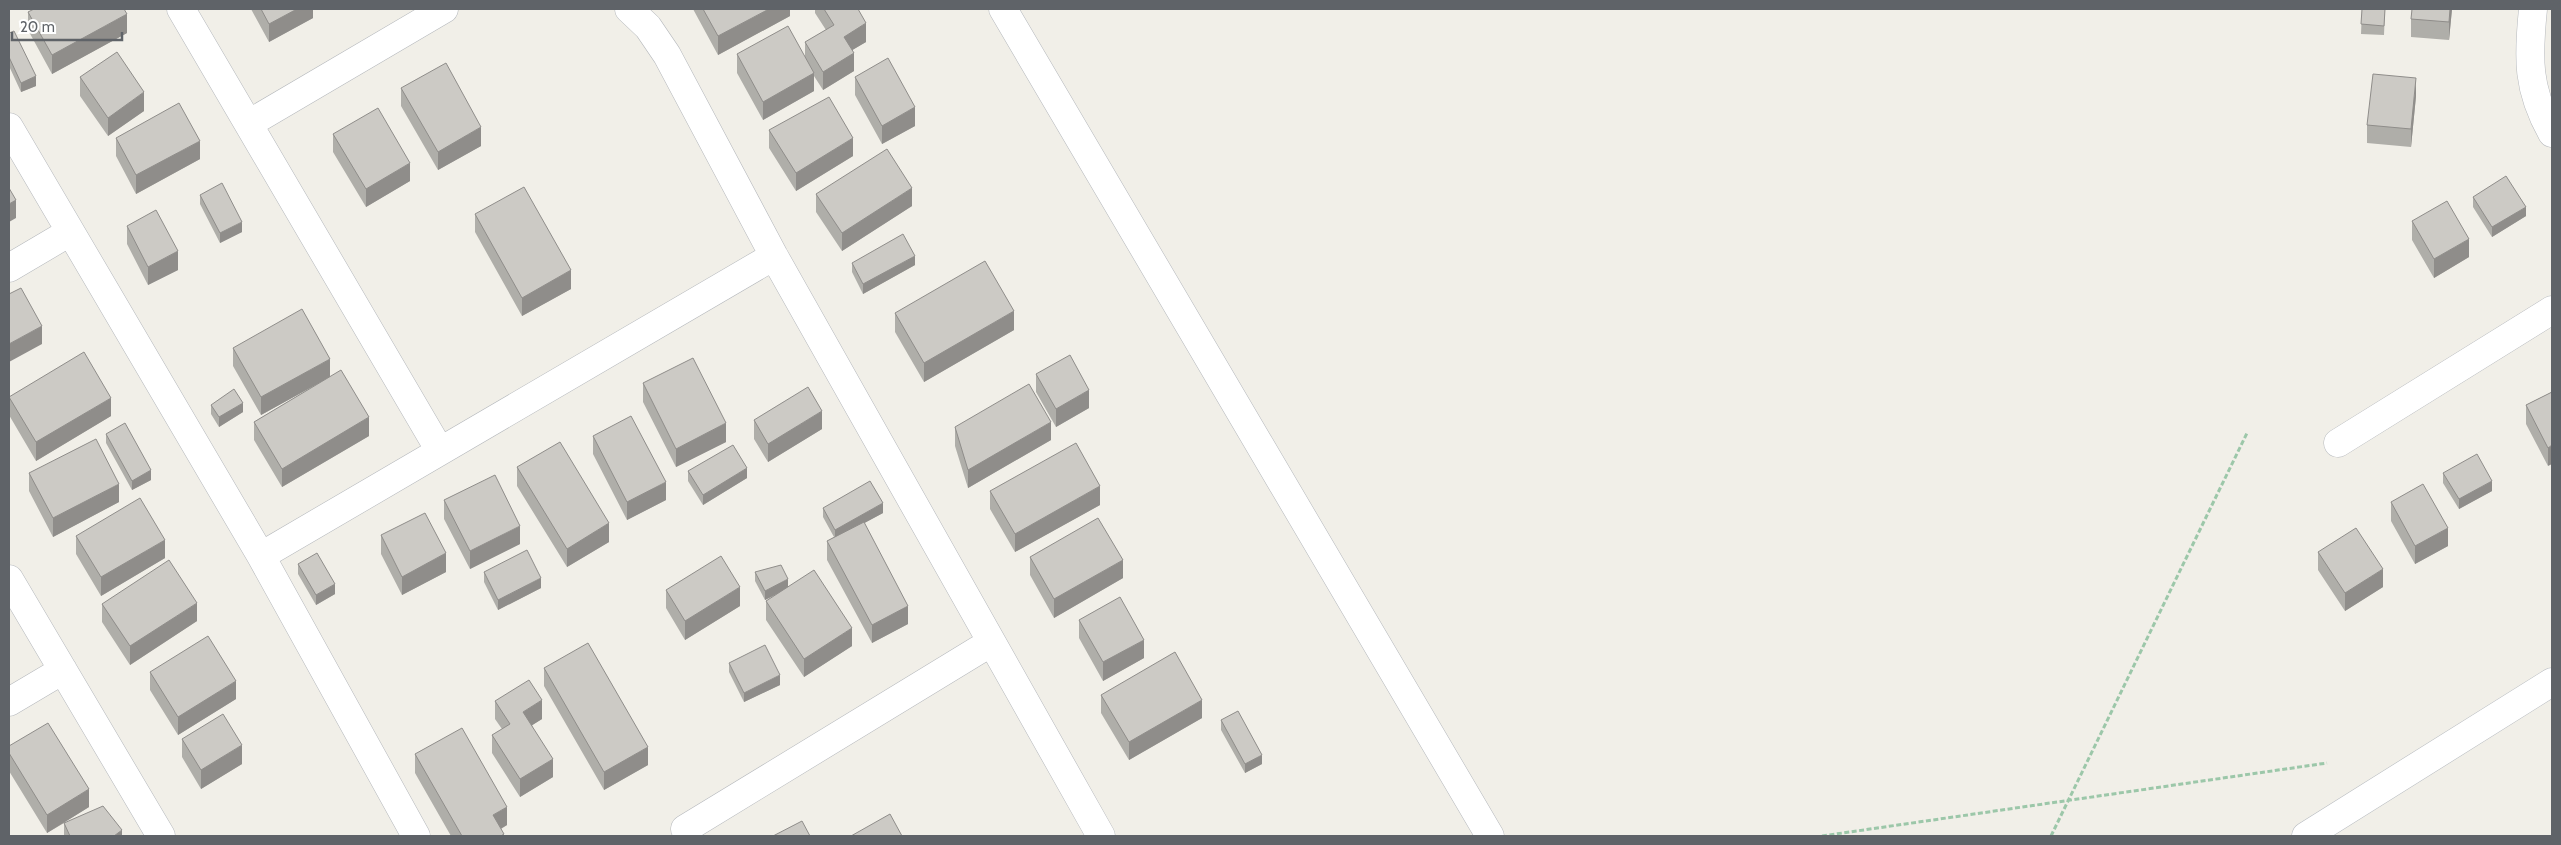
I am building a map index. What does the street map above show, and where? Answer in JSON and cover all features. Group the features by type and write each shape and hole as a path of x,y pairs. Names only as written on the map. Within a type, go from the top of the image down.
{"street":[{"path":"181,9 250,123 440,451"},
{"path":"250,123 444,9"},
{"path":"630,9 648,27 667,55 774,256 990,644 1100,836"},
{"path":"1004,9 1490,836"},
{"path":"2533,9 2529,43 2530,78 2542,115 2552,133"},
{"path":"9,127 261,556 412,835"},
{"path":"9,268 70,232"},
{"path":"261,556 774,256"},
{"path":"2338,443 2552,310"},
{"path":"9,579 162,836"},
{"path":"683,834 990,644"},
{"path":"9,702 63,670"},
{"path":"2306,836 2552,682"}],"path":[{"path":"2051,836 2247,433"},
{"path":"1822,836 2327,763"}],"building":[{"path":"34,9 124,9 127,14 52,55 28,12"},
{"path":"261,9 297,9 269,24"},
{"path":"703,9 769,9 718,36"},
{"path":"824,9 858,9 866,23 844,37 854,53 823,72 805,42 834,25"},
{"path":"2362,9 2385,9 2384,26 2361,24"},
{"path":"2412,9 2450,9 2449,22 2411,19"},
{"path":"788,26 814,73 763,102 737,54"},
{"path":"14,31 36,76 21,83 9,57 9,33"},
{"path":"117,52 144,92 108,118 80,77"},
{"path":"888,58 915,107 882,126 855,77"},
{"path":"446,63 481,127 438,152 401,88"},
{"path":"2373,74 2416,78 2411,129 2367,125"},
{"path":"829,97 853,138 796,173 769,130"},
{"path":"179,103 200,141 136,175 116,138"},
{"path":"378,108 410,163 366,189 333,134"},
{"path":"887,149 912,188 842,233 816,194"},
{"path":"2506,176 2526,207 2492,227 2473,197"},
{"path":"222,183 242,222 220,233 200,195"},
{"path":"524,187 571,270 522,298 475,214"},
{"path":"9,188 16,200 9,204"},
{"path":"2447,201 2469,239 2434,259 2412,221"},
{"path":"156,210 178,251 148,267 127,226"},
{"path":"903,234 915,256 863,284 852,263"},
{"path":"985,261 1014,311 924,363 895,313"},
{"path":"21,288 42,326 9,344 9,294"},
{"path":"302,309 330,359 261,397 233,348"},
{"path":"84,352 111,398 36,442 9,397"},
{"path":"1070,355 1089,390 1056,409 1036,374"},
{"path":"693,358 726,423 676,449 643,383"},
{"path":"341,370 369,417 282,469 254,422"},
{"path":"1029,384 1051,422 968,470 955,427"},
{"path":"808,387 822,411 768,444 754,420"},
{"path":"234,389 243,403 219,417 211,405"},
{"path":"2552,392 2552,445 2548,448 2526,405"},
{"path":"631,416 666,482 627,502 593,436"},
{"path":"125,423 151,470 132,481 106,434"},
{"path":"96,439 119,484 53,518 29,473"},
{"path":"560,442 609,523 567,549 517,467"},
{"path":"1076,443 1100,486 1015,534 990,491"},
{"path":"733,445 747,468 703,495 688,471"},
{"path":"2477,454 2492,481 2459,499 2443,473"},
{"path":"495,475 520,526 470,551 444,500"},
{"path":"870,481 883,503 835,530 823,508"},
{"path":"2423,484 2448,528 2415,546 2391,502"},
{"path":"140,498 165,540 101,577 76,536"},
{"path":"425,513 446,553 402,577 381,535"},
{"path":"1098,518 1123,560 1054,599 1030,557"},
{"path":"864,522 908,606 872,625 827,541"},
{"path":"2356,528 2383,569 2345,593 2318,552"},
{"path":"527,550 541,578 498,600 484,572"},
{"path":"317,553 335,584 316,595 298,564"},
{"path":"721,556 740,587 685,621 666,590"},
{"path":"169,560 197,603 130,646 102,604"},
{"path":"781,565 788,579 765,591 755,572"},
{"path":"814,570 852,628 804,659 766,601"},
{"path":"1120,597 1144,640 1103,662 1079,620"},
{"path":"208,636 236,681 178,717 150,672"},
{"path":"588,643 648,747 604,772 544,668"},
{"path":"765,645 780,675 744,693 729,663"},
{"path":"1175,652 1202,700 1129,742 1101,695"},
{"path":"529,680 542,700 523,712 553,759 520,779 492,735 510,724 495,701"},
{"path":"1238,711 1262,755 1245,764 1221,720"},
{"path":"223,714 242,745 201,770 182,739"},
{"path":"48,723 89,789 47,815 9,753 9,746"},
{"path":"462,728 507,807 493,815 504,834 501,836 462,836 415,754"},
{"path":"103,806 122,830 114,836 70,836 64,823"},
{"path":"890,814 902,836 851,836"},
{"path":"802,821 810,836 773,836"}]}
